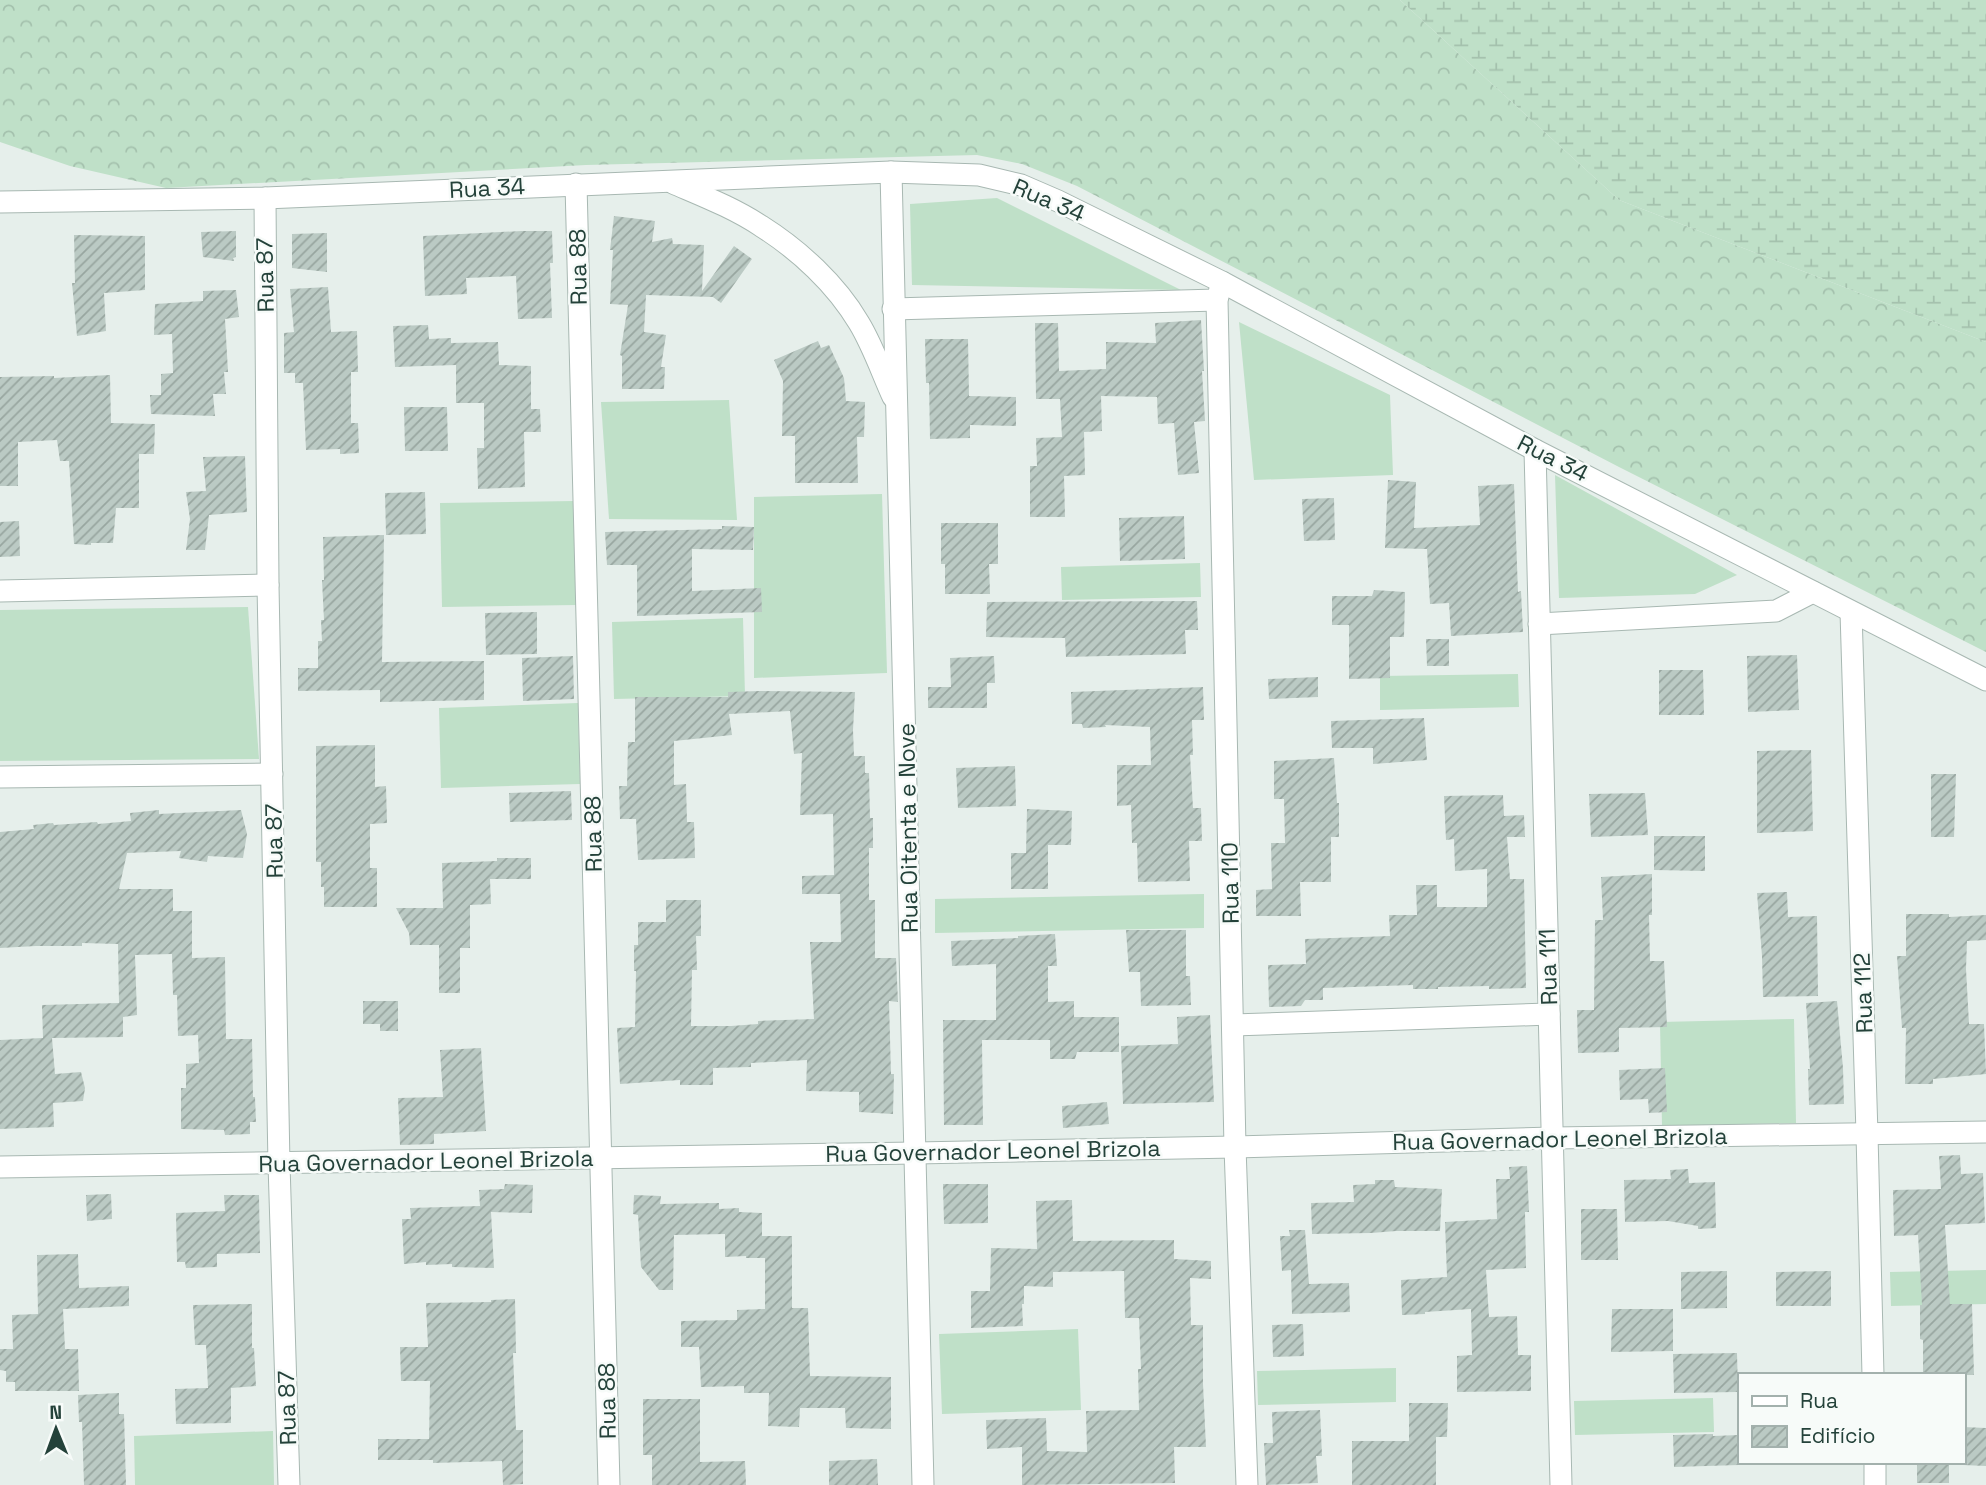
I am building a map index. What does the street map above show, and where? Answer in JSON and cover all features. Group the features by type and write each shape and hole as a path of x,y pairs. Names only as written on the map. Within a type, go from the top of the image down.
{"street":[{"name":"Rua 34","path":"0,202 264,198 891,172 979,175 1021,185 1058,201 1219,291 1986,680"},
{"name":"Rua Oitenta e Nove","path":"891,172 923,1485"},
{"path":"668,181 759,224 791,247 829,283 859,323 897,405"},
{"name":"Rua 88","path":"576,184 609,1485"},
{"name":"Rua 87","path":"264,198 279,1164 289,1485"},
{"path":"893,309 1219,291"},
{"name":"Rua 110","path":"1219,291 1235,1147 1247,1485"},
{"name":"Rua 111","path":"1535,450 1561,1485"},
{"path":"0,591 268,585"},
{"path":"1539,624 1776,611 1813,592"},
{"name":"Rua 112","path":"1851,612 1872,1373"},
{"path":"0,777 272,774"},
{"path":"1233,1025 1549,1014"},
{"name":"Rua Governador Leonel Brizola","path":"0,1167 916,1153 1553,1138 1986,1132"},
{"path":"1875,1464 1875,1485"}],"green space":[{"path":"0,0 1400,0 1619,200 1986,342 1986,652 1619,467 1077,186 1022,164 977,155 586,165 166,188 70,166 0,142"},
{"path":"1400,0 1986,0 1986,342 1619,200"},
{"path":"997,198 1181,290 912,285 910,204"},
{"path":"1239,322 1390,395 1393,475 1254,480"},
{"path":"729,400 737,520 609,519 601,402"},
{"path":"1555,475 1737,575 1695,594 1559,598"},
{"path":"882,494 887,673 754,678 754,497"},
{"path":"574,501 576,605 442,607 440,503"},
{"path":"1200,563 1201,597 1062,600 1061,567"},
{"path":"248,607 259,759 0,761 0,610"},
{"path":"743,618 745,696 614,699 612,622"},
{"path":"1518,674 1519,707 1380,710 1380,676"},
{"path":"578,703 580,784 441,788 439,708"},
{"path":"1204,894 1204,928 935,933 935,899"},
{"path":"1794,1019 1796,1123 1662,1126 1660,1022"},
{"path":"1986,1270 1986,1304 1891,1306 1890,1272"},
{"path":"1078,1329 1081,1410 942,1414 939,1334"},
{"path":"1396,1368 1396,1402 1258,1405 1257,1371"},
{"path":"1713,1398 1714,1432 1575,1435 1574,1401"},
{"path":"273,1431 274,1485 135,1485 134,1436"}],"building":[{"path":"614,216 655,221 652,242 672,238 673,244 704,245 702,291 734,246 752,259 721,303 713,297 646,295 644,332 666,335 661,367 665,367 664,389 622,389 620,355 628,305 610,304 613,250 610,250"},
{"path":"236,231 234,261 203,257 201,232"},
{"path":"552,231 552,318 518,319 516,276 466,278 467,294 425,296 423,236"},
{"path":"327,233 327,272 292,268 292,234"},
{"path":"74,235 145,236 145,290 104,293 106,331 77,336 72,283 75,283"},
{"path":"328,287 331,332 357,331 358,372 351,372 351,423 358,423 359,453 340,454 340,449 306,450 303,383 295,383 295,373 284,373 284,333 294,332 290,289"},
{"path":"236,290 239,317 225,319 228,372 224,372 226,394 213,394 215,416 151,414 150,395 161,395 161,374 173,373 172,334 154,335 155,304 203,301 203,291"},
{"path":"1201,320 1205,421 1194,422 1199,473 1178,475 1174,423 1158,424 1157,397 1101,396 1102,431 1084,432 1085,475 1064,476 1065,517 1030,517 1030,466 1037,466 1036,438 1062,437 1060,399 1036,399 1035,323 1058,323 1059,371 1106,369 1106,342 1156,343 1155,323"},
{"path":"428,325 429,339 451,338 451,343 498,342 499,365 531,366 531,409 540,409 541,432 524,432 525,487 478,489 477,448 484,448 484,403 456,403 456,365 395,367 393,326"},
{"path":"925,339 968,339 969,396 1016,397 1016,426 970,425 970,438 930,439"},
{"path":"818,341 821,348 829,345 844,378 846,401 865,402 864,437 857,437 858,483 795,483 795,436 782,436 783,381 774,360"},
{"path":"110,375 111,423 155,424 154,454 139,454 139,508 116,508 113,543 74,544 69,461 60,461 57,440 18,442 18,486 0,486 0,377"},
{"path":"404,407 447,407 448,451 405,451"},
{"path":"245,456 247,512 209,515 205,550 186,550 190,519 186,492 206,491 203,457"},
{"path":"1388,480 1416,482 1414,528 1480,525 1478,486 1514,484 1518,592 1521,591 1523,632 1451,636 1449,603 1430,604 1427,549 1385,548"},
{"path":"425,492 426,534 386,535 385,493"},
{"path":"1334,498 1335,540 1304,541 1302,499"},
{"path":"1184,516 1185,559 1120,561 1119,518"},
{"path":"19,521 20,556 0,557 0,522"},
{"path":"941,523 998,523 998,564 989,564 990,594 945,594 945,564 941,564"},
{"path":"722,526 754,527 753,550 692,549 692,591 761,588 762,612 637,616 637,565 607,565 605,532 722,529"},
{"path":"384,535 382,662 484,661 484,700 380,702 380,690 298,691 298,668 318,668 318,641 322,641 321,620 324,620 323,537"},
{"path":"1374,590 1405,592 1404,637 1390,637 1390,678 1349,679 1349,625 1332,625 1332,596 1372,596"},
{"path":"1197,601 1198,630 1185,630 1186,654 1066,657 1065,638 986,637 987,602"},
{"path":"537,612 537,654 486,655 485,613"},
{"path":"1426,639 1449,639 1449,666 1427,666"},
{"path":"1797,655 1799,710 1748,712 1747,656"},
{"path":"573,656 574,699 523,701 522,658"},
{"path":"994,656 995,683 987,683 987,708 928,708 928,687 951,687 950,658"},
{"path":"1659,670 1703,670 1704,715 1659,715"},
{"path":"1318,677 1318,697 1269,699 1268,679"},
{"path":"1203,687 1204,720 1192,720 1193,755 1190,755 1193,808 1201,808 1202,841 1189,841 1190,881 1138,882 1137,843 1132,843 1131,805 1117,806 1117,765 1151,765 1150,727 1105,725 1106,727 1083,728 1082,724 1072,724 1071,692"},
{"path":"728,692 855,692 854,756 865,756 865,773 869,773 870,818 873,818 873,848 869,848 869,900 875,900 875,958 896,958 898,1002 889,1001 891,1074 894,1074 893,1114 859,1112 859,1092 806,1091 807,1060 751,1063 751,1067 713,1068 713,1085 680,1085 680,1080 620,1084 617,1028 635,1027 634,945 638,945 638,922 666,922 666,900 701,900 701,936 696,936 697,970 692,970 691,1026 731,1026 758,1024 758,1021 814,1019 810,942 841,942 840,894 802,894 802,876 834,875 833,814 800,815 802,753 794,754 790,711 729,714 732,735 674,741 674,785 686,784 687,822 694,822 695,858 638,860 636,819 620,819 619,786 627,786 628,742 635,742 635,697 728,697"},
{"path":"1424,718 1427,760 1373,764 1373,748 1332,748 1331,721"},
{"path":"375,745 375,787 386,786 387,823 370,824 370,868 377,868 377,907 324,907 321,862 316,862 316,746"},
{"path":"1811,750 1813,831 1757,833 1757,751"},
{"path":"1334,758 1339,803 1339,837 1331,837 1331,882 1300,882 1301,916 1256,916 1256,890 1272,889 1271,843 1285,843 1284,799 1274,799 1274,761"},
{"path":"1015,766 1016,806 958,808 956,768"},
{"path":"1931,774 1956,774 1954,837 1931,837"},
{"path":"571,791 572,820 510,822 509,793"},
{"path":"1645,793 1648,835 1591,837 1589,794"},
{"path":"1503,795 1504,816 1524,815 1525,837 1507,837 1510,879 1524,879 1526,988 1489,989 1489,986 1413,989 1413,985 1323,988 1323,1000 1305,1000 1301,1006 1269,1007 1268,965 1306,964 1305,939 1390,936 1389,915 1417,915 1416,885 1437,885 1437,907 1487,907 1487,869 1455,871 1454,839 1446,840 1444,796"},
{"path":"1027,809 1072,811 1071,845 1048,845 1048,889 1011,889 1011,853 1026,853"},
{"path":"159,810 159,814 241,810 247,834 243,858 208,856 207,862 179,858 181,851 127,853 119,889 173,889 173,911 192,911 192,958 225,957 226,1039 252,1039 256,1122 250,1122 250,1134 225,1135 224,1130 181,1129 181,1088 186,1088 186,1064 199,1063 198,1035 178,1036 172,954 135,955 137,1015 123,1017 123,1037 52,1038 55,1074 81,1072 85,1088 83,1101 53,1103 54,1127 0,1129 0,1040 43,1038 42,1005 119,1003 118,944 82,943 82,946 0,948 0,832 34,829 33,825 53,823 98,824 131,821 130,813"},
{"path":"1654,836 1705,836 1705,871 1654,870"},
{"path":"497,858 531,858 531,879 490,879 491,904 470,905 470,948 460,948 460,993 439,993 439,945 410,945 409,933 396,908 443,908 442,863 497,861"},
{"path":"1652,874 1650,961 1664,961 1667,1027 1619,1028 1619,1052 1578,1053 1577,1010 1594,1010 1595,920 1603,920 1601,877"},
{"path":"1787,892 1788,917 1817,916 1818,996 1763,997 1757,893"},
{"path":"1906,914 1949,914 1949,917 1986,915 1986,940 1967,941 1966,969 1969,1024 1984,1024 1986,1074 1933,1079 1933,1084 1905,1084 1906,1028 1902,1028 1897,956 1906,956"},
{"path":"1126,930 1186,930 1186,976 1190,976 1191,1005 1141,1006 1140,972 1129,972"},
{"path":"1055,934 1057,966 1048,966 1048,1002 1074,1001 1074,1017 1119,1017 1119,1052 1077,1052 1075,1059 1050,1059 1050,1040 982,1040 983,1125 944,1125 943,1020 996,1020 996,964 952,966 951,941"},
{"path":"363,1001 398,1001 398,1031 380,1031 380,1024 363,1024"},
{"path":"1837,1001 1844,1104 1809,1105 1806,1003"},
{"path":"1210,1015 1214,1102 1123,1104 1121,1046 1178,1044 1177,1017"},
{"path":"481,1048 486,1131 434,1134 434,1144 400,1145 398,1098 443,1097 440,1050"},
{"path":"1665,1068 1667,1112 1649,1113 1648,1099 1620,1100 1619,1070"},
{"path":"1107,1102 1109,1124 1063,1128 1062,1106"},
{"path":"1960,1155 1961,1174 1983,1173 1985,1223 1945,1225 1950,1304 1972,1304 1974,1375 1923,1373 1918,1235 1894,1236 1893,1190 1941,1189 1939,1156"},
{"path":"1527,1166 1529,1212 1525,1212 1526,1268 1486,1270 1489,1317 1517,1316 1518,1355 1531,1355 1531,1391 1457,1392 1457,1356 1472,1355 1471,1309 1402,1315 1401,1280 1447,1277 1445,1222 1497,1219 1496,1179 1510,1179 1509,1167"},
{"path":"1688,1169 1689,1183 1715,1182 1716,1228 1698,1229 1698,1226 1668,1221 1625,1222 1624,1180 1671,1179 1670,1170"},
{"path":"1375,1180 1394,1180 1395,1187 1442,1189 1440,1231 1312,1234 1311,1203 1354,1202 1353,1185 1375,1184"},
{"path":"505,1184 533,1185 532,1213 491,1212 494,1268 452,1267 452,1264 426,1265 426,1262 404,1264 402,1219 411,1219 410,1208 480,1206 479,1190 504,1189"},
{"path":"943,1184 988,1184 988,1223 944,1224"},
{"path":"111,1194 112,1219 87,1221 86,1195"},
{"path":"224,1195 259,1195 260,1253 217,1254 217,1267 186,1268 185,1262 177,1262 176,1213 225,1211"},
{"path":"634,1195 661,1196 660,1204 719,1203 719,1209 739,1208 739,1212 762,1213 762,1236 792,1236 792,1308 808,1308 810,1376 891,1377 891,1429 846,1428 845,1408 800,1408 799,1427 768,1426 769,1393 744,1393 744,1386 701,1387 699,1347 681,1347 681,1321 737,1320 737,1310 765,1309 765,1258 725,1257 725,1234 674,1235 673,1290 659,1290 641,1267 638,1215 633,1214"},
{"path":"1072,1200 1073,1241 1174,1240 1174,1259 1211,1261 1211,1279 1190,1278 1191,1325 1203,1325 1206,1447 1174,1447 1175,1483 1022,1485 1022,1447 987,1449 986,1420 1046,1418 1047,1451 1087,1452 1086,1411 1139,1410 1139,1318 1125,1318 1124,1271 1053,1272 1053,1287 1024,1286 1023,1326 971,1328 971,1291 990,1291 991,1248 1037,1249 1036,1201"},
{"path":"1581,1209 1617,1209 1618,1260 1581,1260"},
{"path":"1289,1230 1305,1230 1309,1284 1349,1283 1350,1312 1292,1314 1291,1270 1282,1271 1280,1236 1290,1236"},
{"path":"78,1254 79,1288 129,1286 129,1306 63,1309 65,1349 78,1349 79,1391 15,1391 15,1382 6,1382 6,1371 0,1370 0,1349 13,1349 12,1315 38,1314 37,1255"},
{"path":"1727,1271 1727,1308 1681,1309 1681,1272"},
{"path":"1831,1271 1831,1306 1776,1306 1776,1272"},
{"path":"515,1299 516,1353 513,1353 516,1430 523,1430 523,1484 503,1485 502,1461 433,1463 433,1460 378,1460 378,1439 429,1439 430,1381 401,1381 400,1347 428,1347 426,1303"},
{"path":"252,1304 252,1348 256,1386 231,1388 231,1423 176,1424 175,1389 208,1388 206,1345 195,1345 193,1305"},
{"path":"1612,1309 1673,1309 1673,1351 1611,1352"},
{"path":"1303,1324 1304,1356 1273,1357 1272,1325"},
{"path":"1737,1353 1738,1392 1674,1393 1673,1354"},
{"path":"119,1393 119,1414 124,1414 126,1485 84,1485 82,1422 79,1422 78,1395"},
{"path":"643,1399 700,1399 700,1462 745,1461 746,1485 652,1485 652,1455 643,1455"},
{"path":"1409,1403 1448,1403 1447,1437 1436,1437 1436,1485 1352,1485 1352,1441 1409,1441"},
{"path":"1320,1410 1322,1456 1316,1456 1318,1483 1266,1485 1264,1443 1273,1443 1272,1412"},
{"path":"1965,1427 1986,1428 1986,1466 1963,1465"},
{"path":"1673,1435 1738,1435 1739,1465 1674,1467"},
{"path":"877,1459 878,1485 829,1485 829,1461"},
{"path":"1917,1464 1949,1464 1949,1483 1917,1483"}]}
